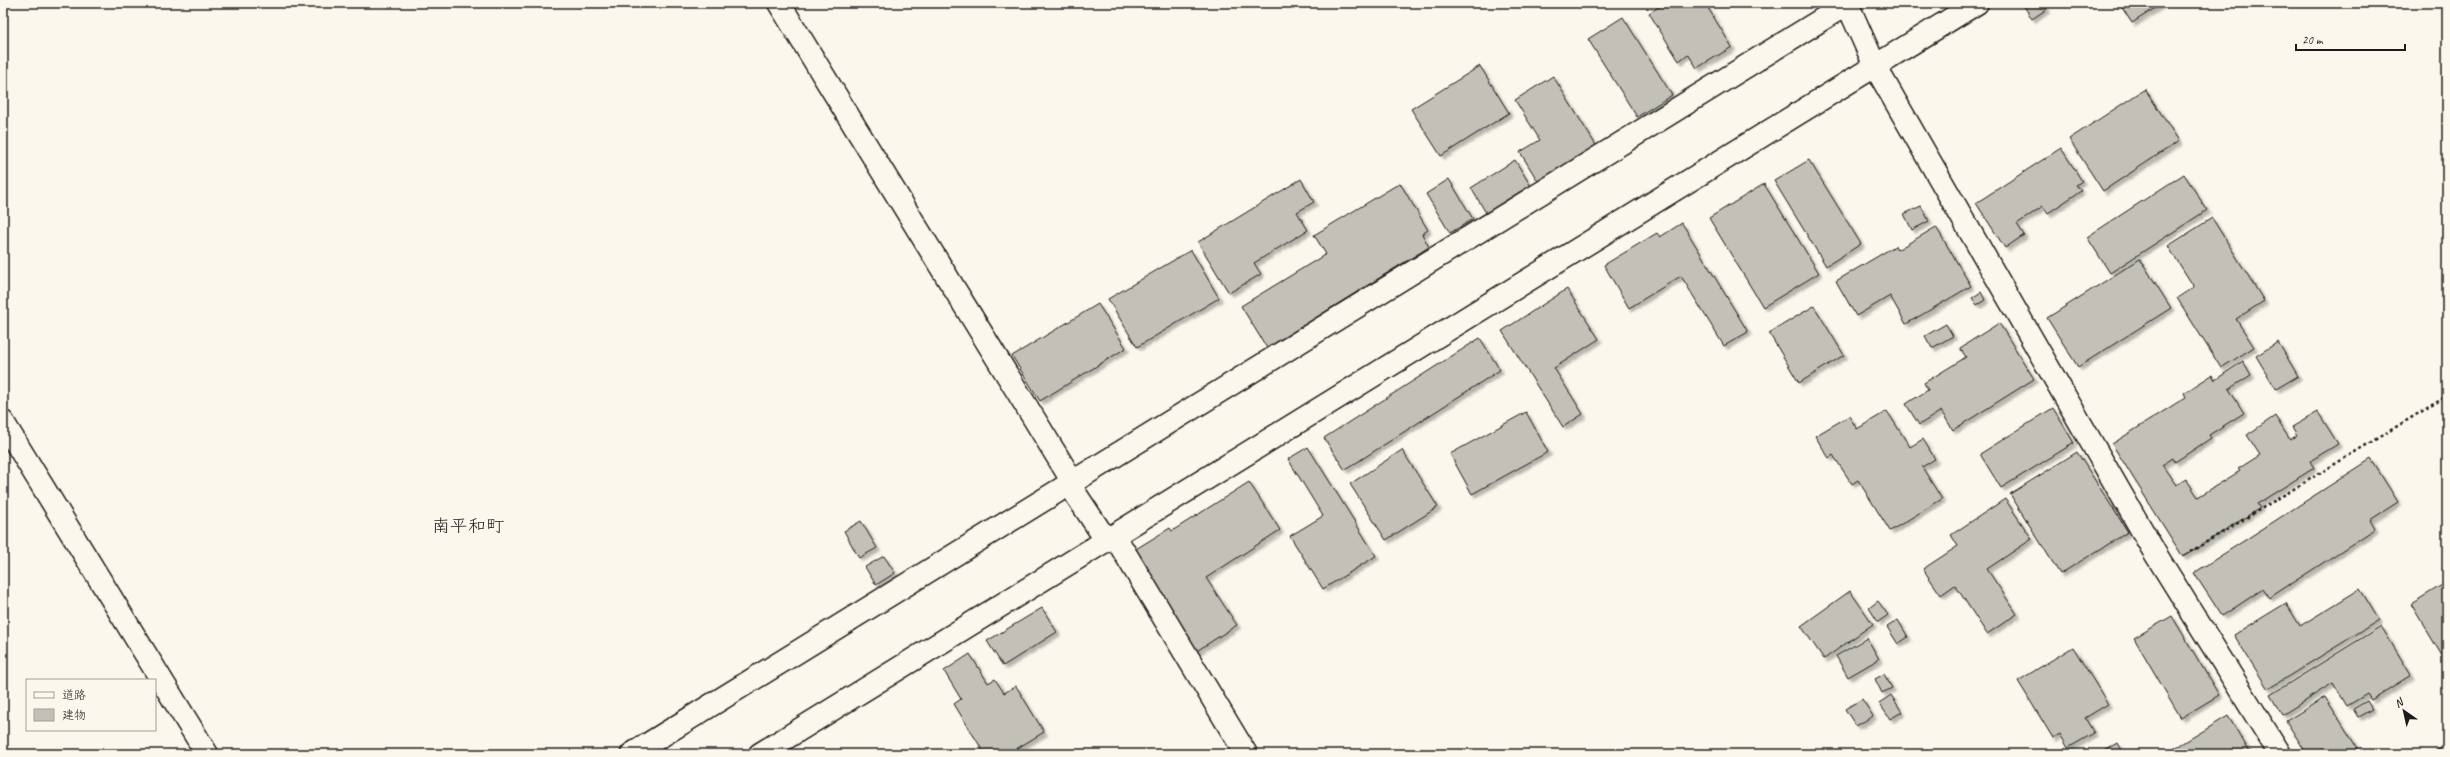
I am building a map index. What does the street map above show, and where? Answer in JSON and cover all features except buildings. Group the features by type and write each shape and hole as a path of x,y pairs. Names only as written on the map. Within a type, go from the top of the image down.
{"street":[{"path":"779,3 1068,474 1073,490 1105,534 1246,754"},
{"path":"760,754 1105,534 1873,63 1977,3"},
{"path":"632,754 1073,490 1849,7 1873,63 2164,567 2280,754"},
{"path":"3,422 9,445 207,754"}],"path":[{"path":"2164,567 2447,396"}],"district":[{"name":"南平和町","path":"468,526"}]}
